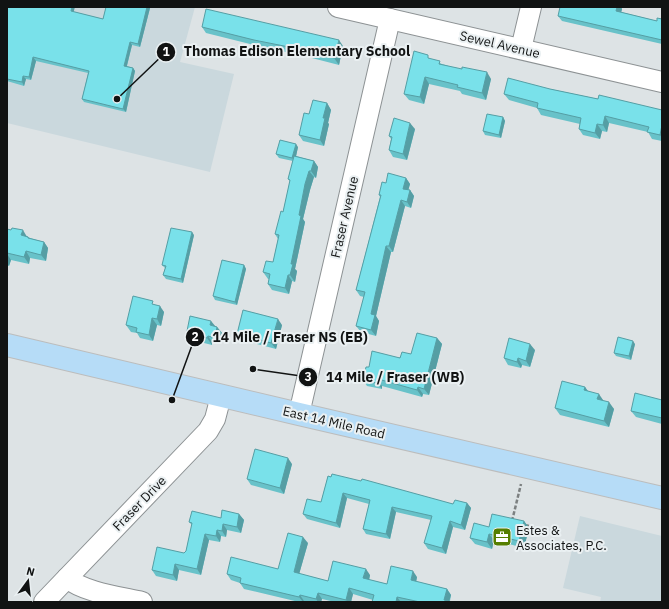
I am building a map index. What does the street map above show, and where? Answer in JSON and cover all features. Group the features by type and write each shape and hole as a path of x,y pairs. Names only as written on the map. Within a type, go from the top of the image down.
{"main road":[{"name":"East 14 Mile Road","path":"7,345 662,498"}],"street":[{"name":"Sewel Avenue","path":"338,7 662,82"},
{"path":"521,49 531,7"},
{"name":"Fraser Avenue","path":"298,414 390,19"},
{"name":"Fraser Drive","path":"44,602 208,431 215,419 221,396"},
{"path":"67,578 73,584 85,588 142,602"}],"path":[{"path":"521,483 510,522 544,530"}],"shaded area":[{"path":"7,7 195,7 180,62 234,74 210,172 7,123"},
{"path":"580,516 662,536 662,602 600,602 601,597 563,588"}],"building":[{"path":"7,7 72,7 71,11 103,19 106,7 147,7 138,44 130,42 124,66 133,68 123,109 82,99 89,71 33,57 29,77 23,76 22,82 7,79"},
{"path":"560,7 617,7 616,11 657,21 657,18 662,19 662,40 558,16"},
{"path":"206,9 339,40 334,58 202,27"},
{"path":"414,51 428,55 428,58 440,61 439,64 487,72 482,93 457,87 458,85 425,77 420,97 404,94"},
{"path":"508,78 598,99 599,95 662,110 660,135 647,132 649,127 605,116 603,125 597,124 595,133 579,129 581,118 537,108 538,103 504,94"},
{"path":"313,100 327,103 320,140 299,135 304,113 309,114"},
{"path":"487,114 503,117 499,135 483,131"},
{"path":"394,118 410,123 403,154 389,150 392,137 389,136"},
{"path":"280,140 296,144 292,158 276,154"},
{"path":"294,156 314,161 305,184 299,215 301,216 291,264 293,264 290,275 288,275 285,288 268,284 270,274 263,272 266,261 273,262 279,235 275,234 281,211 283,212 290,180 288,179"},
{"path":"388,173 406,178 403,189 410,190 407,202 401,200 389,246 386,246 371,314 375,315 371,330 356,326 365,292 356,290 381,195 379,195 382,182 386,183"},
{"path":"12,228 23,230 21,235 44,242 41,255 26,251 24,257 7,253 7,229 11,230"},
{"path":"171,228 192,232 181,279 163,275 166,266 162,265"},
{"path":"222,260 244,265 235,302 213,296"},
{"path":"133,296 153,301 152,304 160,306 157,319 152,318 149,335 136,332 137,328 126,325"},
{"path":"243,310 278,319 271,343 237,334"},
{"path":"190,316 211,321 210,325 217,327 215,338 195,335 196,333 187,331"},
{"path":"417,333 437,338 424,389 418,387 417,390 378,379 377,383 363,380 366,367 369,367 372,351 400,358 402,352 411,354"},
{"path":"618,337 633,341 629,356 614,353"},
{"path":"509,338 530,344 526,361 518,358 517,362 504,358"},
{"path":"562,381 585,387 584,390 599,394 597,399 609,402 604,421 555,408"},
{"path":"635,393 662,400 662,418 631,411"},
{"path":"255,449 288,458 280,488 247,479"},
{"path":"332,474 361,481 362,479 453,504 455,500 467,503 461,525 450,521 442,548 424,543 432,516 392,507 386,534 363,529 370,500 343,493 336,523 303,514 307,499 321,502 328,476 331,477"},
{"path":"222,510 239,514 237,527 223,524 222,531 217,530 216,536 205,534 197,569 175,564 173,575 152,570 157,547 184,553 186,551 192,523 189,522 192,511 221,518"},
{"path":"492,514 524,521 519,541 489,534 487,542 470,538 474,523 489,527"},
{"path":"288,533 303,537 294,572 328,581 333,561 366,569 363,578 387,584 391,566 413,571 411,580 447,589 444,600 452,602 420,602 397,597 396,602 372,602 374,595 349,588 346,600 318,593 316,599 300,595 299,597 240,583 241,578 227,574 231,557 278,569"}],"place":[{"name":"Thomas Edison Elementary School","path":"117,99"},
{"name":"14 Mile / Fraser (WB)","path":"253,369"},
{"name":"14 Mile / Fraser NS (EB)","path":"172,400"},
{"name":"Estes & Associates, P.C.","path":"502,537"}]}
